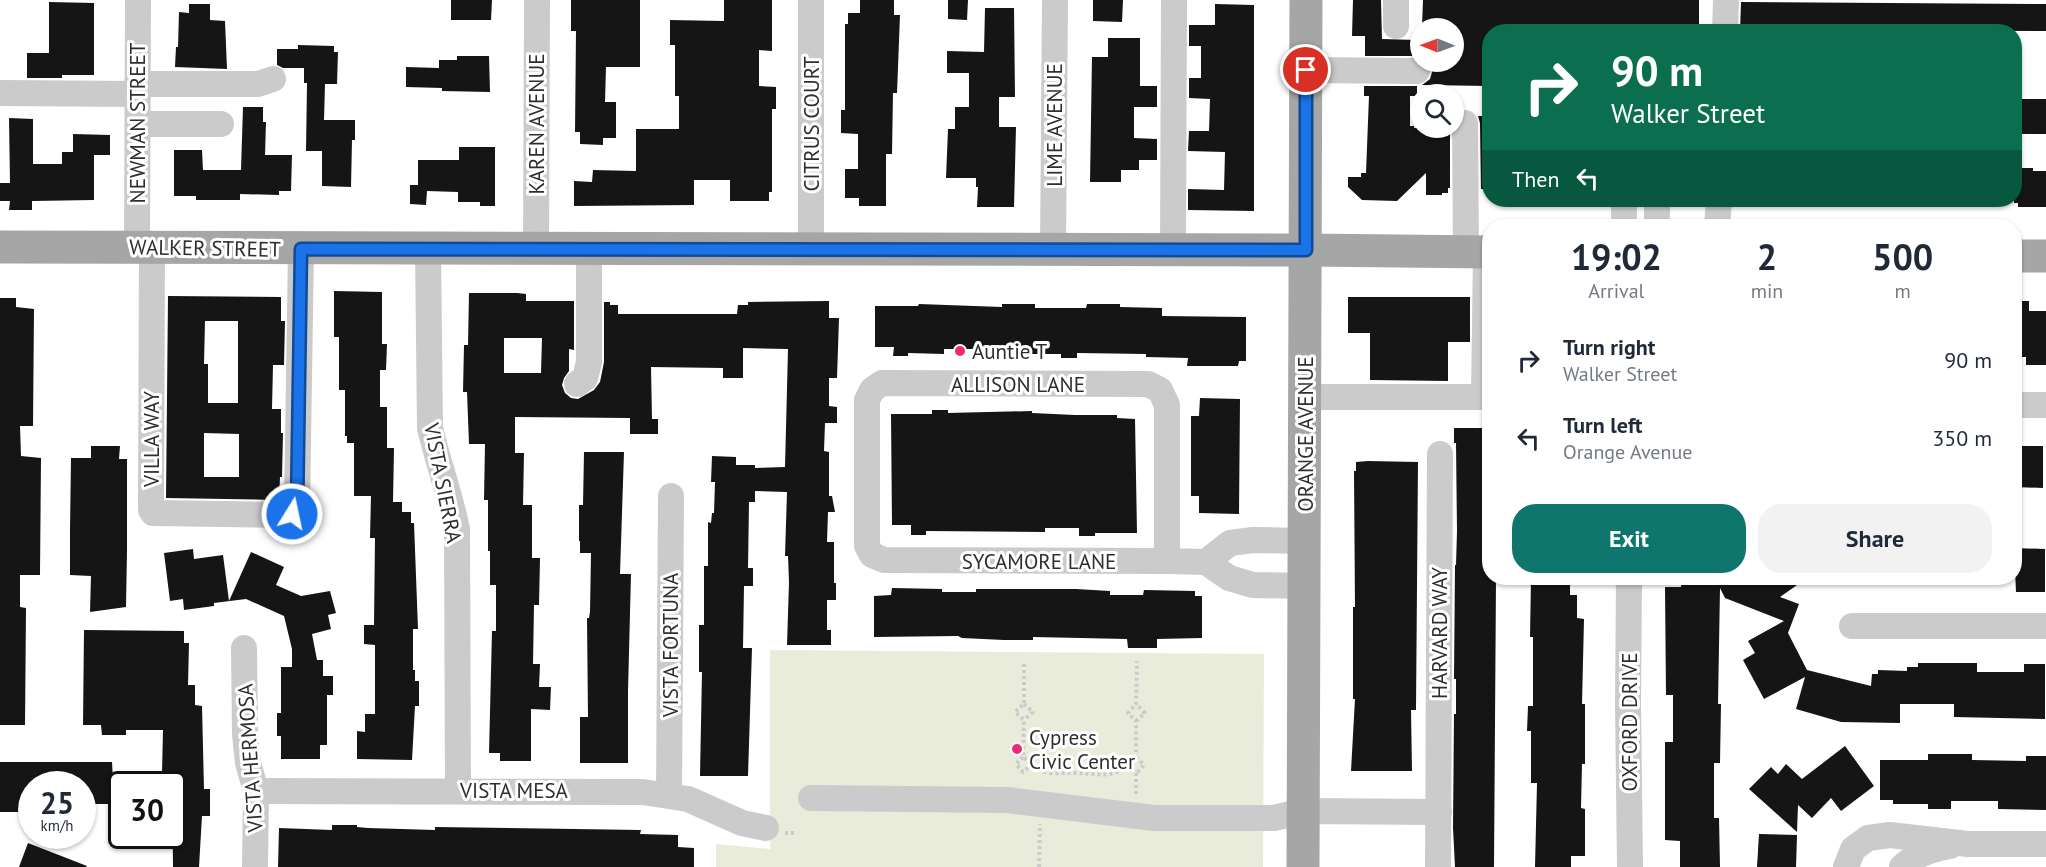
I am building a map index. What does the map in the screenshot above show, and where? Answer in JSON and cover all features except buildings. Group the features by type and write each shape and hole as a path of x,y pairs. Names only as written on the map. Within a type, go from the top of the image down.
{"main road":[{"name":"ORANGE AVENUE","path":"1303,867 1306,0"},
{"name":"WALKER STREET","path":"0,247 1480,252"},
{"path":"2022,256 2046,256"}],"street":[{"name":"NEWMAN STREET","path":"138,0 137,89 144,247"},
{"name":"KAREN AVENUE","path":"536,248 537,0"},
{"name":"CITRUS COURT","path":"811,0 811,249"},
{"name":"LIME AVENUE","path":"1053,249 1055,0"},
{"path":"1173,250 1174,0"},
{"path":"1396,0 1396,27"},
{"path":"1725,24 1726,0"},
{"path":"1306,70 1410,71"},
{"path":"0,93 258,84 273,79"},
{"path":"138,124 221,123"},
{"path":"1465,123 1480,252 1482,325"},
{"name":"VILLA WAY","path":"144,247 153,513 284,515 292,514 297,507 301,249"},
{"name":"VISTA SIERRA","path":"428,248 430,428 435,453 451,498 457,529 458,790"},
{"path":"577,384 585,378 589,362 589,248"},
{"name":"ALLISON LANE","path":"872,555 867,546 867,400 872,390 882,383 1148,384 1160,390 1167,405 1167,561"},
{"path":"1305,397 1482,398"},
{"path":"2022,405 2046,405"},
{"name":"HARVARD WAY","path":"1438,867 1440,454"},
{"name":"VISTA FORTUNA","path":"669,795 671,496"},
{"path":"1304,541 1253,540 1230,543 1206,562 1229,578 1254,585 1304,586"},
{"name":"SYCAMORE LANE","path":"872,555 884,560 1206,562"},
{"name":"OXFORD DRIVE","path":"1629,585 1630,867"},
{"path":"1852,626 2046,626"},
{"name":"VISTA HERMOSA","path":"244,648 245,734 248,763 256,791 255,867"},
{"name":"VISTA MESA","path":"256,791 619,790 688,799 742,824 766,828"},
{"path":"811,798 1007,800 1154,818 1274,818 1303,811 1438,812"},
{"path":"1846,867 1853,849 1868,838 1890,835 1968,844 2046,844"},
{"path":"1902,867 1909,860 1932,850 1968,844"}],"path":[{"path":"1023,756 1031,765 1050,773 1114,774 1128,765 1136,757 1136,721 1128,713 1136,704 1137,661"},
{"path":"1024,664 1024,704 1032,712 1024,720 1023,756 1016,764 1023,772 1031,765"},
{"path":"1024,704 1015,712 1024,720"},
{"path":"1136,704 1145,713 1136,721"},
{"path":"1135,816 1137,774 1144,765 1136,757"},
{"path":"1128,765 1137,774"},
{"path":"1040,817 1040,867"}],"green space":[{"name":"Cypress Civic Center","path":"770,650 1264,654 1263,867 716,867 716,844 770,849"}],"place":[{"name":"Auntie T","path":"960,351"},
{"name":"Cypress Civic Center","path":"1017,749"}],"route":[{"path":"292,514 297,507 301,249 1306,250 1306,70"}]}
